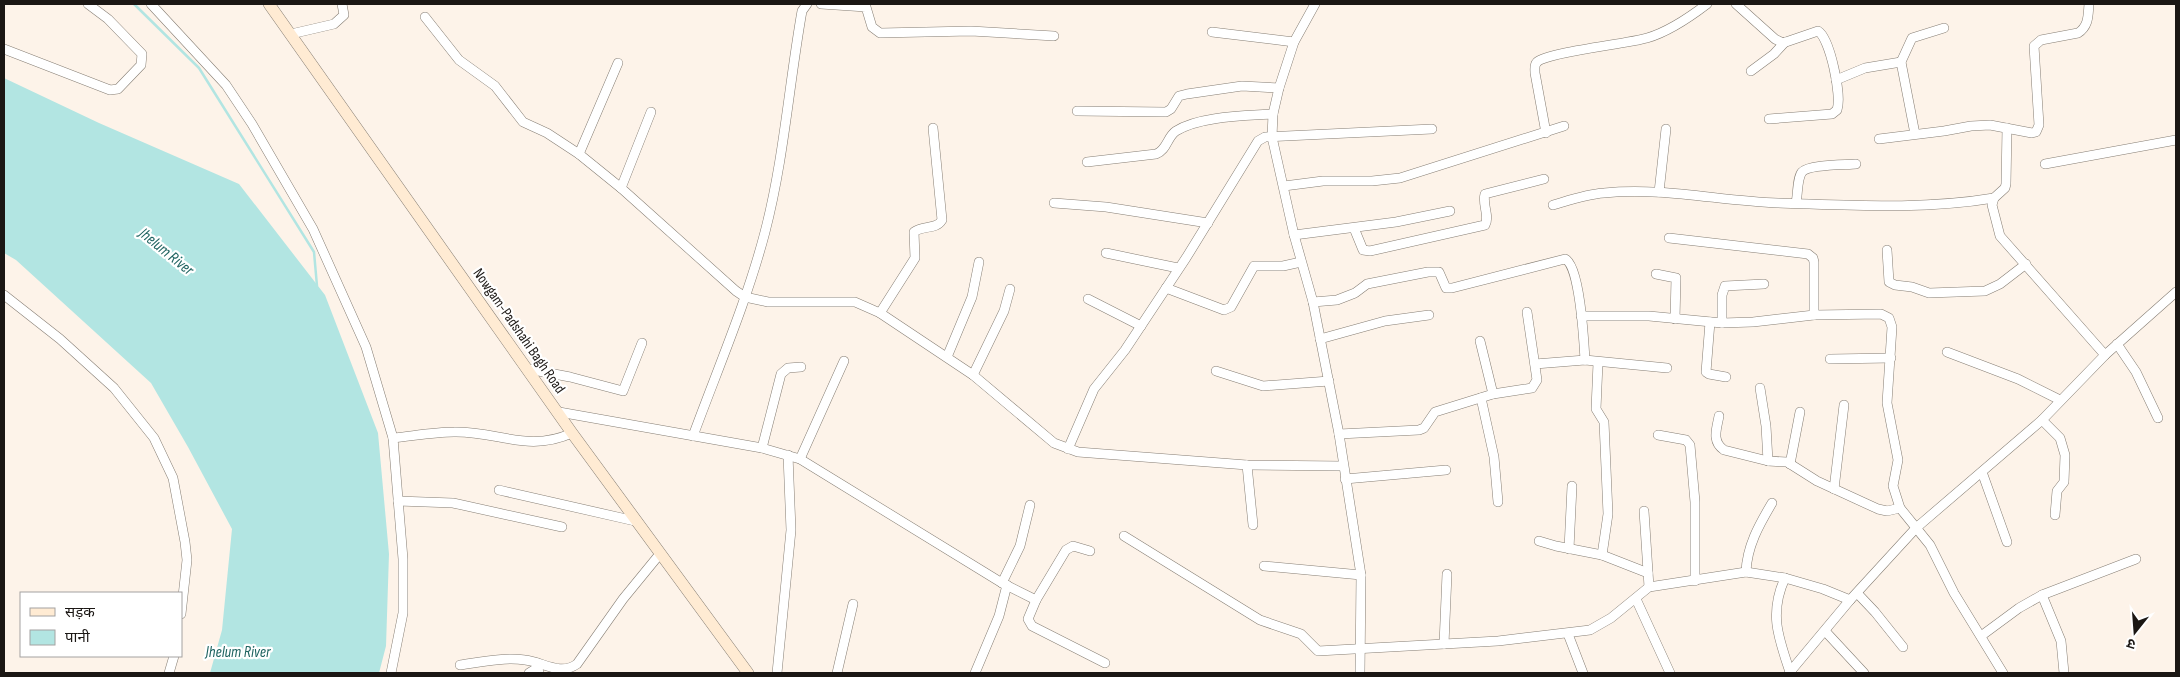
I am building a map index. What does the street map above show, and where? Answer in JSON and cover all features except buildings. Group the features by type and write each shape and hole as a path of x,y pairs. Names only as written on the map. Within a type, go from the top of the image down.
{"main road":[{"name":"Nowgam-Padshahi Bagh Road","path":"269,4 635,521 748,673"}],"street":[{"path":"4,50 110,90 118,89 141,65 142,54 108,19 88,4"},
{"path":"151,4 208,64 231,92 252,124 313,229 366,347 393,438 403,559 402,613 391,673"},
{"path":"291,34 334,24 344,15 342,4"},
{"path":"693,436 755,269 770,210 802,4"},
{"path":"821,4 866,6 872,27 880,33 971,31 1054,36"},
{"path":"1315,4 1294,42 1279,88 1273,114 1272,137 1294,235 1313,302 1339,434 1361,575 1362,649 1360,673"},
{"path":"1546,133 1535,73 1535,65 1538,61 1647,38 1689,17 1707,4"},
{"path":"1736,4 1775,39 1785,42"},
{"path":"1878,138 1990,125 2032,133 2038,129 2038,86 2034,46 2041,40 2078,33 2083,30 2088,20 2089,4"},
{"path":"425,17 459,60 495,86 523,122 547,133 579,154 621,188 709,268 736,291 745,296 768,302 785,303 855,302 880,313 947,357 1054,443 1068,449 1092,454 1164,458 1247,466 1343,466"},
{"path":"1915,134 1901,62 1912,38 1944,28"},
{"path":"1212,32 1294,42"},
{"path":"1751,71 1774,54 1785,42 1813,32 1822,33 1827,40 1836,80 1839,106 1835,112 1769,119"},
{"path":"1836,80 1865,68 1901,62"},
{"path":"579,154 618,63"},
{"path":"1077,111 1166,112 1171,109 1179,96 1187,94 1242,86 1279,88"},
{"path":"621,188 651,112"},
{"path":"1087,162 1156,154 1163,151 1175,132 1187,126 1214,120 1273,114"},
{"path":"1284,186 1323,181 1372,181 1400,178 1564,126"},
{"path":"880,313 915,258 914,232 917,229 937,226 942,220 933,128"},
{"path":"2008,128 2006,184 2005,188 1994,198 1992,205 2000,236 2105,355"},
{"path":"1068,449 1094,389 1141,326 1208,223 1258,141 1265,137 1432,129"},
{"path":"1659,192 1666,129"},
{"path":"2045,164 2176,140"},
{"path":"1796,203 1800,177 1804,170 1813,167 1856,164"},
{"path":"1354,228 1363,250 1370,251 1485,225 1487,221 1484,201 1485,194 1544,178"},
{"path":"1553,204 1603,193 1659,192 1778,203 1900,205 1962,203 1994,198"},
{"path":"1054,203 1106,207 1208,223"},
{"path":"1294,235 1427,217 1450,211"},
{"path":"1669,238 1808,254 1813,258 1814,262 1814,315"},
{"path":"1886,250 1890,282 1895,285 1912,287 1929,293 1994,289 2026,264"},
{"path":"1106,254 1178,268"},
{"path":"1313,302 1337,300 1355,293 1367,284 1428,272 1439,272 1446,288 1452,288 1565,259 1570,261 1572,268 1581,316 1585,360"},
{"path":"947,357 972,297 979,262"},
{"path":"1166,288 1224,310 1230,307 1254,266 1283,266 1301,262"},
{"path":"1656,274 1676,278 1675,318"},
{"path":"1722,323 1722,295 1725,286 1764,284"},
{"path":"973,376 1004,311 1010,289"},
{"path":"1790,672 1850,600 1916,528 2042,420 2105,355 2176,292"},
{"path":"4,296 60,339 114,388 154,438 173,478 185,542 187,560 182,605"},
{"path":"1088,299 1141,326"},
{"path":"1339,434 1419,430 1424,428 1436,412 1493,394 1532,388 1537,380 1527,312"},
{"path":"1320,339 1385,322 1430,315"},
{"path":"1581,316 1649,316 1722,323 1753,322 1814,315 1886,316 1892,320 1887,403 1898,460 1893,486 1900,508 1930,544 1954,592 2001,673"},
{"path":"1710,322 1706,372 1726,377"},
{"path":"1480,341 1493,394"},
{"path":"528,369 570,377 623,391 642,343"},
{"path":"2117,344 2136,372 2158,418"},
{"path":"1947,352 2018,379 2060,400"},
{"path":"1830,359 1891,358"},
{"path":"1535,364 1585,360 1598,363 1667,368"},
{"path":"800,459 844,361"},
{"path":"1598,363 1596,409 1604,422 1608,514 1602,555"},
{"path":"762,448 781,374 788,368 801,367"},
{"path":"1216,371 1263,386 1329,381"},
{"path":"1760,388 1766,426 1768,461"},
{"path":"1480,398 1494,457 1498,502"},
{"path":"1834,489 1844,406"},
{"path":"558,412 762,448 800,459 1004,584 1036,600"},
{"path":"1790,464 1800,412"},
{"path":"1719,416 1715,437 1719,447 1724,450 1768,461 1790,464 1834,489 1883,511 1900,508"},
{"path":"2042,420 2060,438 2065,455 2064,482 2057,491 2055,515"},
{"path":"393,438 455,432 550,442 572,433"},
{"path":"1658,435 1683,439 1688,441 1690,445 1695,502 1695,581"},
{"path":"777,673 791,530 788,455"},
{"path":"1247,466 1253,525"},
{"path":"1345,479 1446,470"},
{"path":"1982,472 2008,542"},
{"path":"1569,549 1572,486"},
{"path":"499,490 635,521"},
{"path":"398,501 453,503 562,527"},
{"path":"1746,572 1747,557 1753,538 1772,504"},
{"path":"976,673 999,616 1004,584 1020,546 1030,505"},
{"path":"1644,511 1649,587"},
{"path":"1124,536 1249,614 1267,623 1301,634 1315,650 1322,651 1568,634 1597,628 1649,587 1746,572 1785,578 1824,589 1850,600"},
{"path":"1539,541 1602,555 1648,573"},
{"path":"1090,551 1073,546 1066,550 1036,600 1028,619 1032,626 1105,662"},
{"path":"460,664 526,660 538,668 568,669 577,664 659,554"},
{"path":"1981,636 2019,608 2042,595 2136,558"},
{"path":"1264,566 1361,575"},
{"path":"1444,644 1447,574"},
{"path":"1785,578 1776,599 1776,612 1781,645 1790,672"},
{"path":"1857,593 1903,647"},
{"path":"2042,595 2062,641 2064,673"},
{"path":"1636,599 1670,673"},
{"path":"837,673 853,604"},
{"path":"1825,631 1864,673"},
{"path":"1568,634 1583,673"},
{"path":"169,673 174,657"},
{"path":"529,673 538,668"}],"water":[{"name":"Jhelum River","path":"4,78 99,123 239,184 325,295 378,433 389,554 386,646 379,673 210,673 222,630 232,529 151,383 16,260 4,253"}],"waterway":[{"path":"134,4 199,68 314,252 317,286"}]}
